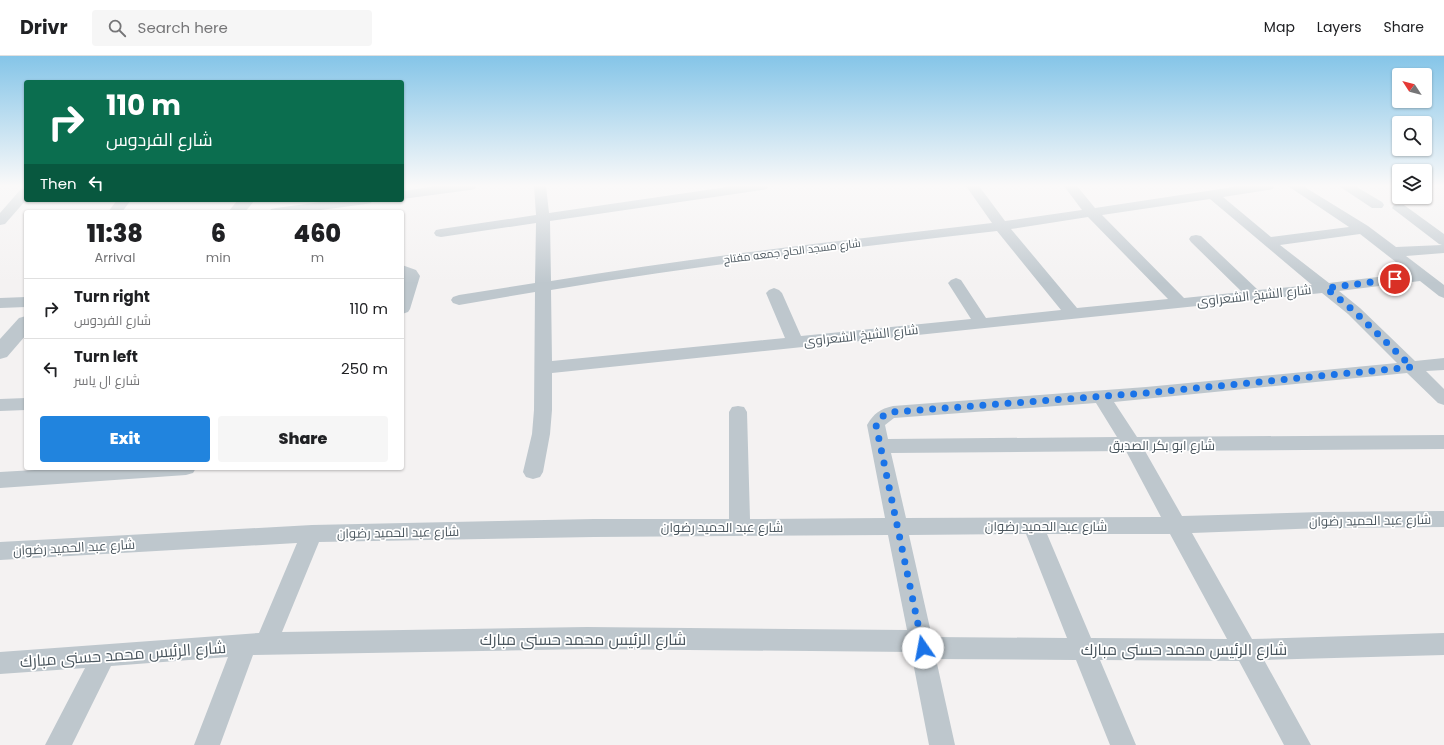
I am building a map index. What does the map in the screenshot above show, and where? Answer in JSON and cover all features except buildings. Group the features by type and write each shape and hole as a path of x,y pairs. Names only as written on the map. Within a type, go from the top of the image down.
{"street":[{"path":"442,233 549,218"},
{"path":"995,218 1073,314"},
{"name":"شارع مسجد الحاج جمعه مفتاح","path":"459,300 543,285 783,251 1001,226 1056,218"},
{"name":"شارع الشيخ الشعراوى","path":"1097,218 1179,302"},
{"path":"1242,218 1268,242 1354,311 1444,399"},
{"path":"1346,218 1363,229 1444,293"},
{"path":"1413,218 1444,241"},
{"path":"533,472 541,434 543,368 543,219"},
{"path":"1268,242 1363,229"},
{"path":"1196,239 1253,294"},
{"path":"1393,252 1444,248"},
{"path":"404,270 411,273 412,276 404,302"},
{"name":"شارع الشيخ الشعراوى","path":"543,368 1073,314 1253,294 1326,288 1423,276"},
{"path":"956,283 981,323"},
{"path":"774,293 795,342"},
{"path":"0,303 24,302"},
{"path":"12,344 24,325"},
{"path":"942,745 878,435 880,418 893,412 1101,396 1444,364"},
{"path":"1101,396 1132,445 1298,745"},
{"path":"0,405 24,404"},
{"path":"738,412 740,526"},
{"name":"شارع ابو بكر الصديق","path":"878,435 1132,445 1444,442"},
{"path":"0,480 155,470"},
{"name":"شارع عبد الحميد رضوان","path":"0,551 312,534 740,526 1176,525 1321,520 1444,518"},
{"path":"1033,526 1085,649 1123,745"},
{"path":"256,644 312,534"},
{"name":"شارع الرئيس محمد حسنى مبارك","path":"0,663 256,644 587,638 1085,649 1246,650 1444,644"},
{"name":"شارع الرئيس محمد حسنى مبارك","path":"207,745 256,644"},
{"path":"58,745 104,655"}],"route":[{"path":"923,648 876,425 880,418 893,412 1146,393 1412,367 1354,311 1326,288 1395,279"}]}
